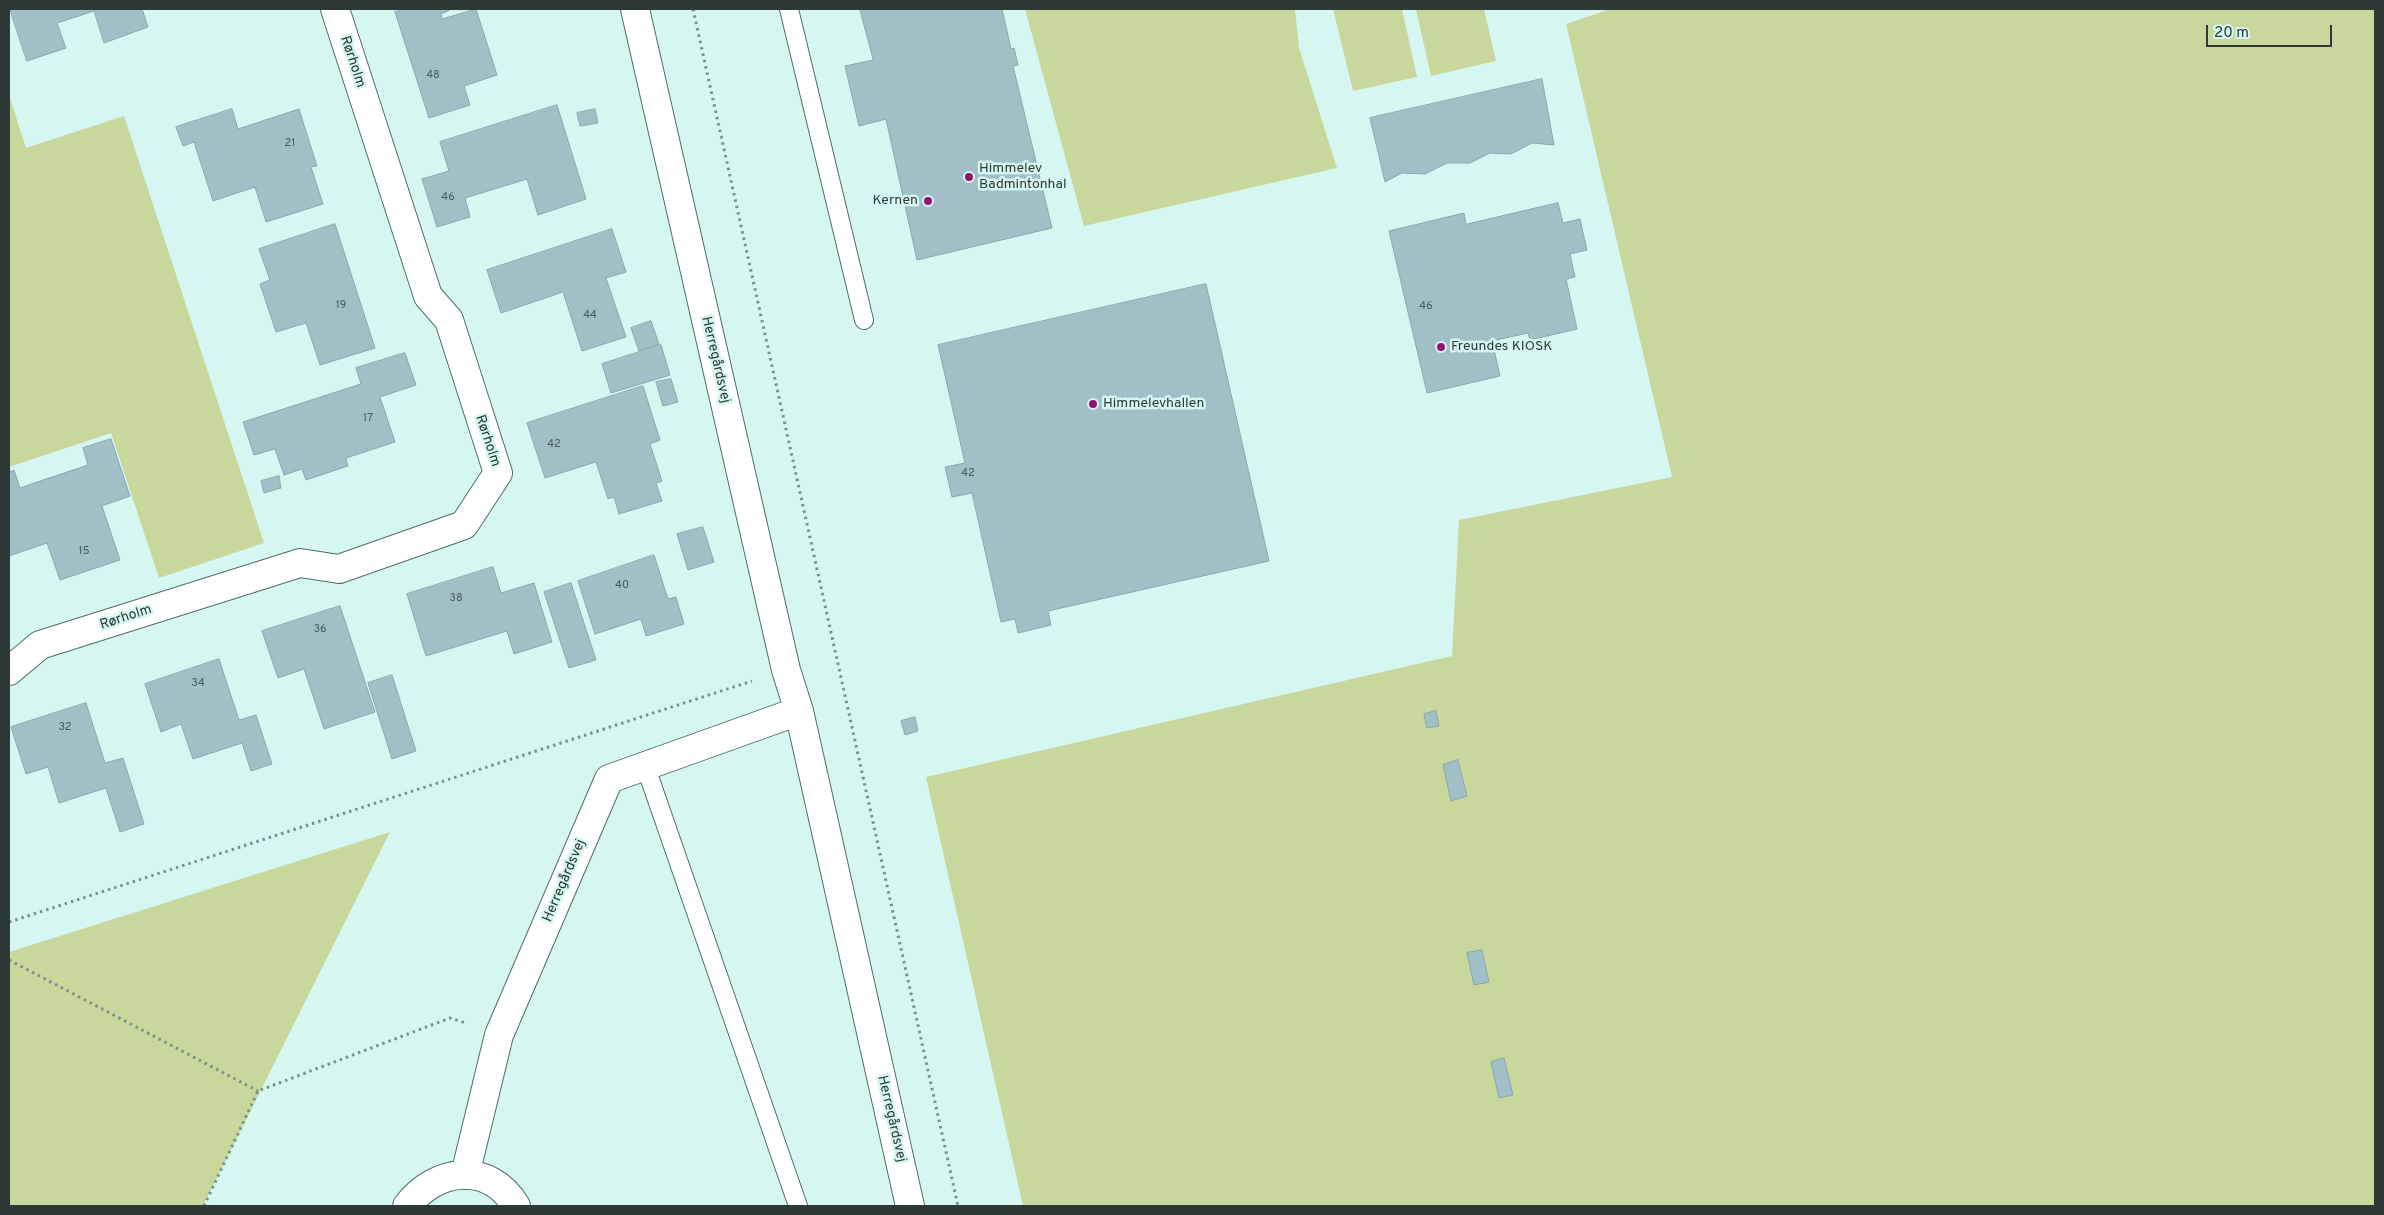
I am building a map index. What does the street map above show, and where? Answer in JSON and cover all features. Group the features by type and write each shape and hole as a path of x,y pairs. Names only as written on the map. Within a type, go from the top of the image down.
{"street":[{"name":"Rørholm","path":"9,671 40,645 300,563 339,569 464,525 498,473 449,320 428,296 335,9"},
{"name":"Herregårdsvej","path":"635,9 786,670 799,711 910,1206"},
{"name":"Herregårdsvej","path":"465,1175 498,1035 609,779 799,711"},
{"path":"407,1206 417,1192 434,1181 454,1174 475,1176 494,1183 510,1197 516,1206"}],"lane":[{"path":"789,9 864,320"},
{"path":"645,765 798,1206"}],"path":[{"path":"693,9 958,1206"},
{"path":"9,922 786,670"},
{"path":"9,960 258,1091"},
{"path":"204,1206 258,1091 450,1018 498,1035"}],"green space":[{"path":"1025,9 1295,9 1299,48 1337,168 1084,226"},
{"path":"1333,9 1402,9 1417,77 1353,91"},
{"path":"1416,9 1484,9 1496,61 1431,76"},
{"path":"1610,9 2375,9 2375,1206 1023,1206 926,777 1452,656 1459,520 1672,477 1566,24"},
{"path":"9,95 26,148 124,116 264,543 159,578 111,433 9,467"},
{"path":"390,832 203,1206 9,1206 9,952"}],"building":[{"path":"10,9 142,9 148,27 104,43 94,11 57,23 66,48 27,61"},
{"path":"406,9 452,9 441,14 442,19 476,9 497,75 464,86 470,105 429,118 395,12"},
{"name":"Himmelev Badmintonhal","path":"860,9 1002,9 1011,49 1014,48 1018,65 1013,66 1052,228 917,260 886,119 859,126 845,66 873,60"},
{"path":"1542,79 1554,145 1532,143 1511,154 1490,153 1470,163 1447,163 1425,174 1402,173 1385,182 1370,118"},
{"path":"557,105 586,199 538,215 527,179 465,198 470,217 437,227 422,179 449,171 440,142"},
{"path":"232,109 238,129 299,109 317,166 311,167 323,204 266,222 255,187 213,201 194,142 183,146 176,127"},
{"path":"595,109 598,123 580,126 577,113"},
{"path":"1558,203 1563,223 1580,219 1587,250 1570,254 1575,277 1566,279 1577,329 1530,340 1528,333 1492,341 1500,376 1427,393 1389,231 1464,213 1466,224"},
{"path":"335,224 375,348 320,365 306,323 276,332 260,284 270,280 259,249"},
{"path":"612,229 626,272 606,278 626,337 582,351 563,292 501,313 487,270"},
{"name":"Himmelevhallen","path":"1206,284 1269,561 1048,611 1051,625 1018,633 1015,619 1001,622 972,493 952,497 945,467 965,463 938,345"},
{"path":"651,321 659,344 639,351 631,328"},
{"path":"661,345 670,375 611,393 602,364"},
{"path":"405,353 416,385 380,397 395,442 346,458 348,466 306,480 302,469 284,475 275,449 254,455 243,422 361,384 356,368"},
{"path":"671,379 678,402 663,406 656,382"},
{"path":"643,386 660,440 650,444 662,481 656,483 662,501 619,514 614,497 608,499 596,462 545,478 527,423"},
{"path":"111,439 130,496 102,506 120,560 60,580 47,543 9,556 9,472 14,470 20,488 88,465 83,448"},
{"path":"279,476 281,488 264,493 261,481"},
{"path":"703,527 714,562 688,570 677,534"},
{"path":"654,555 668,599 676,597 684,624 646,636 641,619 595,634 578,581"},
{"path":"493,567 501,593 534,583 552,642 514,654 507,631 426,656 407,594"},
{"path":"571,583 596,660 569,668 544,592"},
{"path":"340,606 375,712 324,729 304,669 278,678 262,631"},
{"path":"219,659 239,720 256,715 272,764 251,771 242,743 193,759 181,724 161,732 145,684"},
{"path":"392,675 416,751 392,759 368,683"},
{"path":"86,703 105,763 123,758 144,824 120,832 106,788 59,803 48,767 26,774 11,727"},
{"path":"1436,711 1439,726 1427,728 1424,714"},
{"path":"915,717 918,731 905,735 901,721"},
{"path":"1458,760 1467,796 1451,801 1443,765"},
{"path":"1482,950 1489,982 1474,985 1467,953"},
{"path":"1504,1058 1513,1095 1499,1098 1491,1062"}],"place":[{"name":"Himmelev Badmintonhal","path":"969,177"},
{"name":"Kernen","path":"928,201"},
{"name":"Freundes KIOSK","path":"1441,347"},
{"name":"Himmelevhallen","path":"1093,404"}]}
